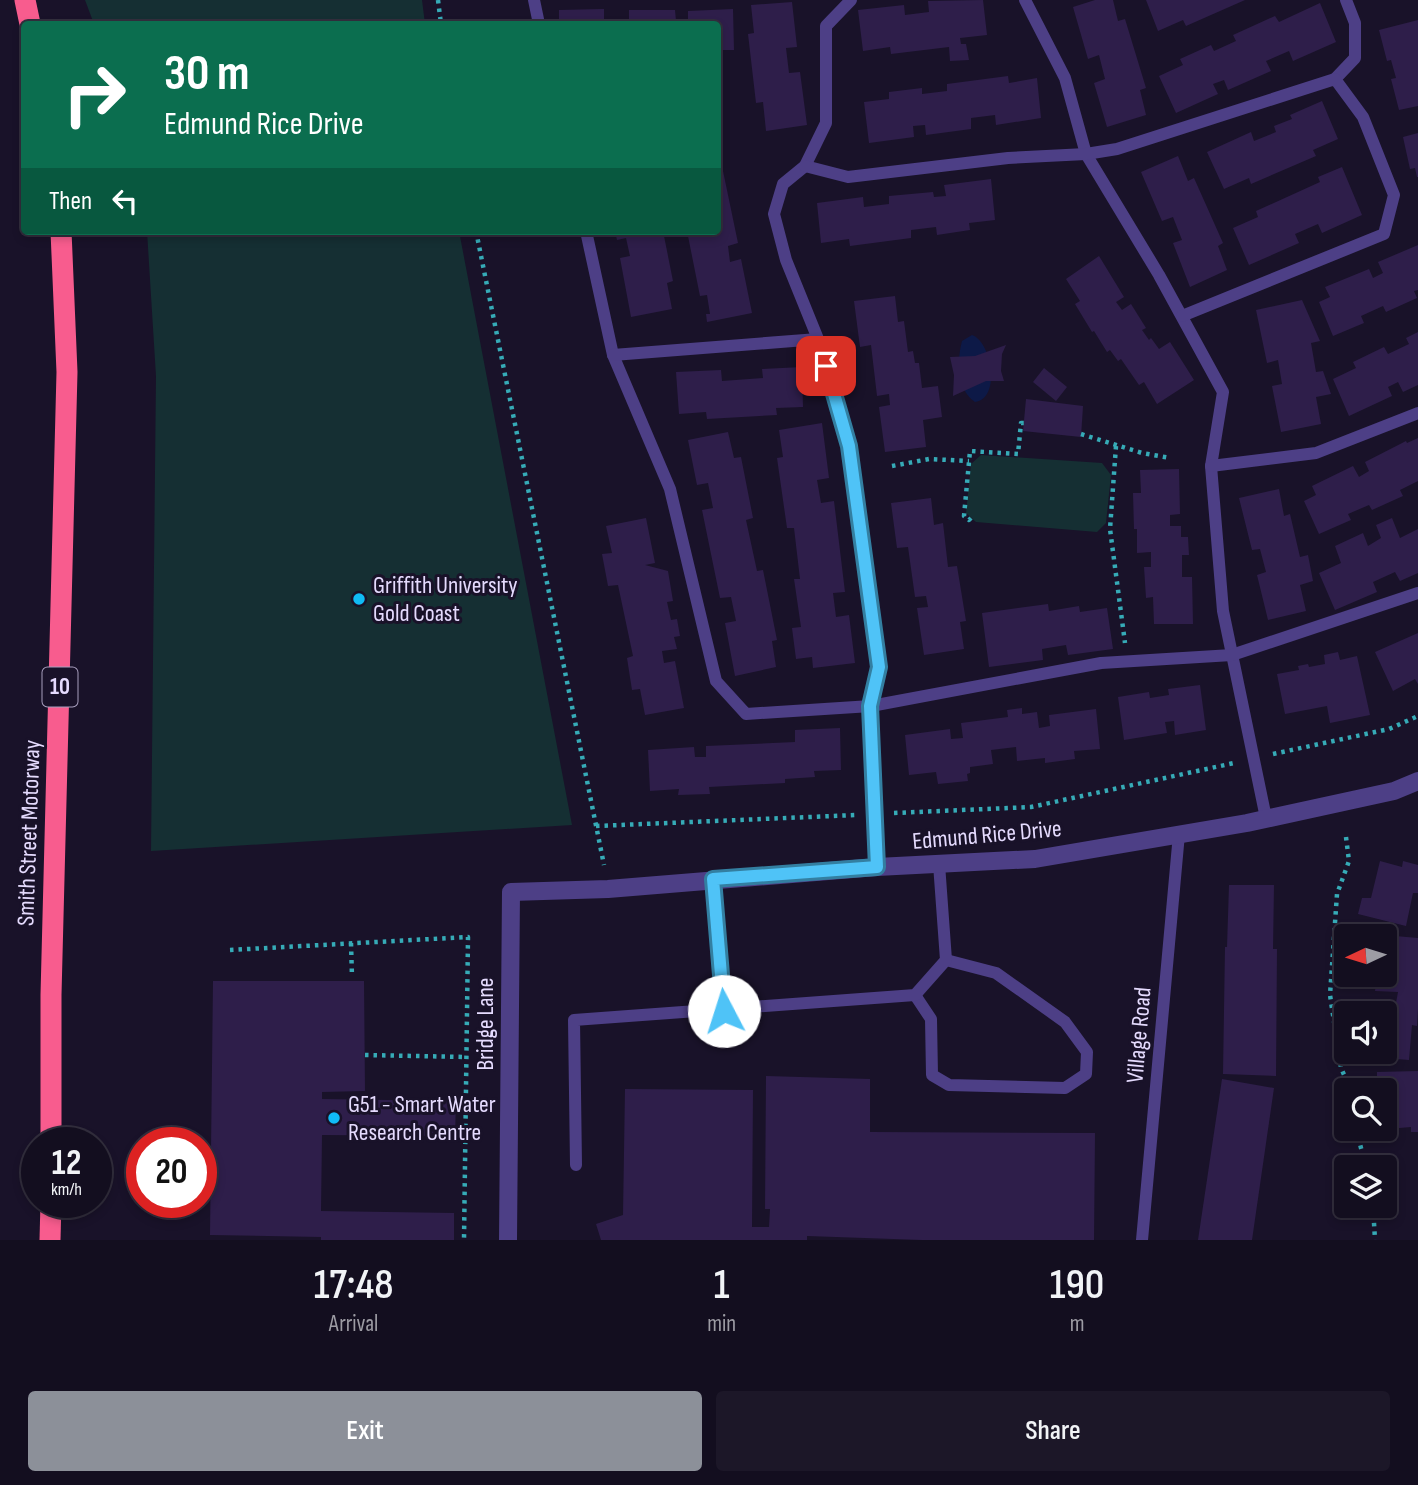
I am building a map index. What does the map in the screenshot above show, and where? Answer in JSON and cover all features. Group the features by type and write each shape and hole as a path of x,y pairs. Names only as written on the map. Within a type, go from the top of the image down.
{"highway":[{"path":"25,0 29,21"},
{"name":"Smith Street Motorway","path":"51,1127 51,995 67,372 61,235"},
{"path":"50,1240 51,1218"}],"street":[{"name":"Edmund Rice Drive","path":"511,892 608,889 877,867 1035,859 1266,818 1394,791 1418,781"},
{"name":"Bridge Lane","path":"508,1240 511,892"}],"lane":[{"path":"534,0 538,21"},
{"path":"1025,0 1065,78 1086,154 1182,316 1223,392 1211,466 1223,611 1266,818"},
{"path":"805,166 848,177 1008,158 1086,154 1117,149 1335,79 1355,58 1355,23 1346,0"},
{"path":"845,1 826,26 825,123 805,166 783,184 774,214 786,260 818,339 849,446 879,667 870,706 877,867"},
{"path":"1182,316 1384,234 1394,195 1363,117 1335,79"},
{"path":"587,235 613,355 670,489 716,681 746,714 870,706 1101,663 1233,655 1418,593"},
{"path":"613,355 818,339"},
{"path":"1211,466 1316,453 1418,413"},
{"name":"Village Road","path":"1142,1240 1179,834"},
{"path":"576,1165 574,1020 915,995 946,960 939,864"},
{"path":"713,879 724,1011"},
{"path":"915,995 931,1019 932,1075 949,1085 1065,1088 1086,1074 1087,1052 1065,1022 996,973 946,960"}],"path":[{"path":"438,0 441,21"},
{"path":"478,235 604,865"},
{"path":"971,518 969,520 964,516 970,450 1018,454 1021,423 1024,422"},
{"path":"1081,434 1116,446 1170,458"},
{"path":"1116,446 1110,528 1127,662"},
{"path":"892,466 929,459 969,461"},
{"path":"596,826 1031,807 1389,729 1418,716"},
{"path":"1346,836 1349,861 1337,894 1330,995 1341,1068 1346,1078"},
{"path":"230,950 468,937 464,1240"},
{"path":"351,943 352,977"},
{"path":"365,1055 467,1056"},
{"path":"1374,1218 1375,1240"}],"green space":[{"path":"85,0 422,0 425,21 93,21"},
{"path":"147,235 460,235 572,825 151,851 156,376"},
{"path":"981,455 1102,463 1111,475 1106,523 1097,532 976,522 966,513 971,464"}],"water":[{"path":"972,335 985,348 991,370 988,391 983,399 975,402 964,390 959,374 962,341"}],"building":[{"path":"983,0 987,35 960,38 961,44 966,44 969,60 950,61 949,47 891,54 890,47 863,51 858,10 904,5 905,15 929,12 928,1"},
{"path":"1095,0 1113,0 1118,21 1125,19 1146,88 1140,90 1146,115 1107,127 1094,83 1105,79 1099,55 1088,59 1073,7"},
{"path":"1146,0 1245,0 1186,26 1183,20 1158,31"},
{"path":"792,2 797,47 786,48 789,73 800,72 807,125 766,131 763,102 756,103 748,34 754,33 751,5"},
{"path":"1320,3 1336,42 1293,61 1289,51 1266,61 1271,71 1228,90 1224,80 1213,84 1218,94 1176,113 1159,76 1183,65 1180,59 1211,45 1214,51 1236,41 1233,35 1275,16 1279,22"},
{"path":"604,9 604,21 559,21 559,10"},
{"path":"733,9 734,50 721,50 721,21 688,21 688,11"},
{"path":"629,10 675,10 676,21 629,21"},
{"path":"1418,20 1418,106 1399,110 1391,79 1396,78 1391,60 1387,61 1379,30"},
{"path":"1008,76 1009,83 1037,78 1041,118 996,125 995,115 971,118 971,129 926,135 925,125 913,126 914,137 869,143 864,102 889,99 889,92 922,88 922,94 947,91 947,84"},
{"path":"1322,101 1338,139 1313,150 1316,156 1251,184 1249,178 1224,189 1207,152 1251,132 1254,141 1276,132 1274,126 1292,119 1290,115"},
{"path":"1418,133 1417,177 1415,168 1410,169 1403,137"},
{"path":"1178,156 1188,181 1194,178 1223,243 1218,246 1227,270 1190,287 1173,243 1182,240 1173,217 1162,221 1141,172"},
{"path":"721,161 738,243 728,246 730,262 741,259 752,313 707,322 706,314 710,314 707,295 700,296 688,235 721,235"},
{"path":"1342,167 1362,215 1322,233 1318,224 1295,234 1299,243 1249,265 1233,228 1258,217 1256,211 1320,182 1318,177"},
{"path":"991,179 995,220 969,223 970,230 937,235 936,227 911,230 911,238 850,246 849,239 821,243 817,203 863,197 864,207 889,204 889,196 933,192 934,197 946,196 944,185"},
{"path":"616,235 664,235 673,281 667,283 672,309 631,317 620,258 630,256 626,238 617,240"},
{"path":"1418,245 1418,290 1414,291 1417,298 1386,312 1383,306 1361,316 1364,323 1333,336 1319,302 1330,297 1325,287 1369,269 1373,278 1383,273 1378,262"},
{"path":"1099,256 1124,297 1116,302 1122,310 1131,304 1146,328 1142,330 1149,340 1151,338 1159,349 1170,342 1194,380 1157,404 1144,382 1139,385 1121,359 1118,361 1110,350 1107,352 1075,304 1080,301 1066,279"},
{"path":"895,296 898,322 904,321 908,352 913,351 915,363 919,363 922,388 938,386 942,417 923,420 926,447 885,452 879,407 890,405 889,394 877,396 871,345 860,347 854,301"},
{"path":"1302,300 1320,341 1311,343 1316,372 1323,371 1331,394 1316,397 1321,424 1281,432 1272,386 1282,384 1278,360 1267,363 1256,310"},
{"path":"1418,332 1418,385 1403,392 1398,382 1388,387 1392,396 1349,416 1333,379 1356,368 1353,362 1384,347 1388,354 1409,344 1406,338"},
{"path":"1006,345 1002,354 1001,371 1004,381 986,381 953,396 954,375 950,357 975,356"},
{"path":"802,367 803,407 776,408 777,415 707,419 706,412 679,414 676,372 721,370 722,381 763,378 762,369"},
{"path":"1044,368 1067,387 1056,401 1033,382"},
{"path":"1026,399 1083,406 1081,437 1023,431"},
{"path":"822,423 829,478 817,480 821,503 834,501 845,592 833,593 836,617 849,615 855,663 813,668 812,657 796,659 792,628 801,627 794,579 800,579 794,528 787,528 777,458 783,457 779,430"},
{"path":"728,432 734,458 741,457 753,518 746,520 757,571 763,570 777,640 772,641 776,667 735,676 725,623 736,621 731,597 720,598 702,510 713,508 708,483 697,485 688,440"},
{"path":"1418,438 1418,481 1400,490 1403,496 1372,510 1369,505 1348,514 1351,520 1319,534 1304,501 1316,495 1312,486 1353,466 1359,477 1369,471 1365,462 1406,441 1407,443"},
{"path":"1179,469 1180,514 1170,515 1170,526 1181,526 1181,537 1188,537 1189,555 1182,555 1182,577 1192,577 1193,624 1154,624 1153,597 1146,598 1144,567 1151,567 1151,552 1137,553 1133,493 1141,493 1140,470"},
{"path":"1279,489 1284,516 1290,514 1300,557 1308,555 1313,581 1300,585 1306,611 1268,620 1257,575 1266,572 1260,549 1252,550 1239,498"},
{"path":"931,498 934,525 943,523 948,567 957,566 966,621 960,622 964,649 924,655 917,608 928,607 926,596 915,597 908,547 897,548 891,503"},
{"path":"646,518 655,563 645,565 668,571 673,601 667,602 671,620 677,619 680,636 674,637 677,649 662,651 664,663 675,661 684,708 645,715 640,689 632,690 627,658 633,656 618,585 608,586 602,554 612,553 606,526"},
{"path":"1392,518 1400,538 1418,529 1418,573 1400,581 1395,572 1373,582 1377,592 1335,610 1319,573 1341,563 1335,546 1363,533 1368,546 1381,538 1376,525"},
{"path":"1048,604 1049,611 1079,606 1080,612 1107,608 1113,649 1068,655 1066,645 1042,649 1043,660 989,667 982,613"},
{"path":"1418,633 1418,684 1415,679 1393,691 1375,652"},
{"path":"1338,652 1340,660 1357,656 1370,715 1330,723 1327,706 1285,714 1277,674 1299,670 1298,666 1325,664 1324,655"},
{"path":"1200,685 1206,730 1175,735 1174,721 1165,722 1167,733 1124,740 1118,697 1149,692 1150,698 1169,695 1168,689"},
{"path":"1022,708 1022,714 1037,712 1039,728 1050,726 1049,715 1096,709 1100,749 1074,751 1075,759 1045,763 1045,758 1017,761 1016,747 991,750 993,764 970,767 968,781 938,784 936,772 909,775 905,735 950,729 951,739 963,738 961,723 1008,717 1007,710"},
{"path":"840,728 841,770 814,771 815,777 785,779 785,783 709,787 710,794 678,795 679,789 650,791 648,750 694,747 695,757 706,757 706,746 795,742 795,730"},
{"path":"1380,861 1402,867 1403,861 1418,865 1418,893 1413,893 1406,926 1358,914 1362,898 1371,898"},
{"path":"1229,885 1274,885 1273,949 1277,949 1276,1076 1223,1074"},
{"path":"1397,936 1418,938 1417,1026 1412,1025 1409,1060 1397,1059 1398,992 1375,991 1376,987 1397,987"},
{"name":"G51 - Smart Water Research Centre","path":"213,981 364,981 365,1091 322,1092 322,1099 456,1101 455,1136 322,1135 321,1211 454,1213 454,1240 321,1240 321,1237 210,1235 210,1218 217,1218 217,1127 211,1127"},
{"path":"1418,1071 1418,1132 1411,1132 1411,1127 1397,1128 1397,1078 1377,1078 1377,1072"},
{"path":"766,1076 870,1079 870,1132 1095,1133 1094,1240 922,1240 807,1236 807,1240 601,1240 596,1224 623,1215 625,1089 753,1090 752,1227 769,1227 770,1209 765,1209"},
{"path":"1222,1079 1274,1088 1252,1240 1198,1240"}],"place":[{"name":"Griffith University Gold Coast","path":"359,599"},
{"name":"G51 - Smart Water Research Centre","path":"334,1118"}],"route":[{"path":"724,1011 713,879 877,867 870,706 879,667 849,446 826,366"}]}
